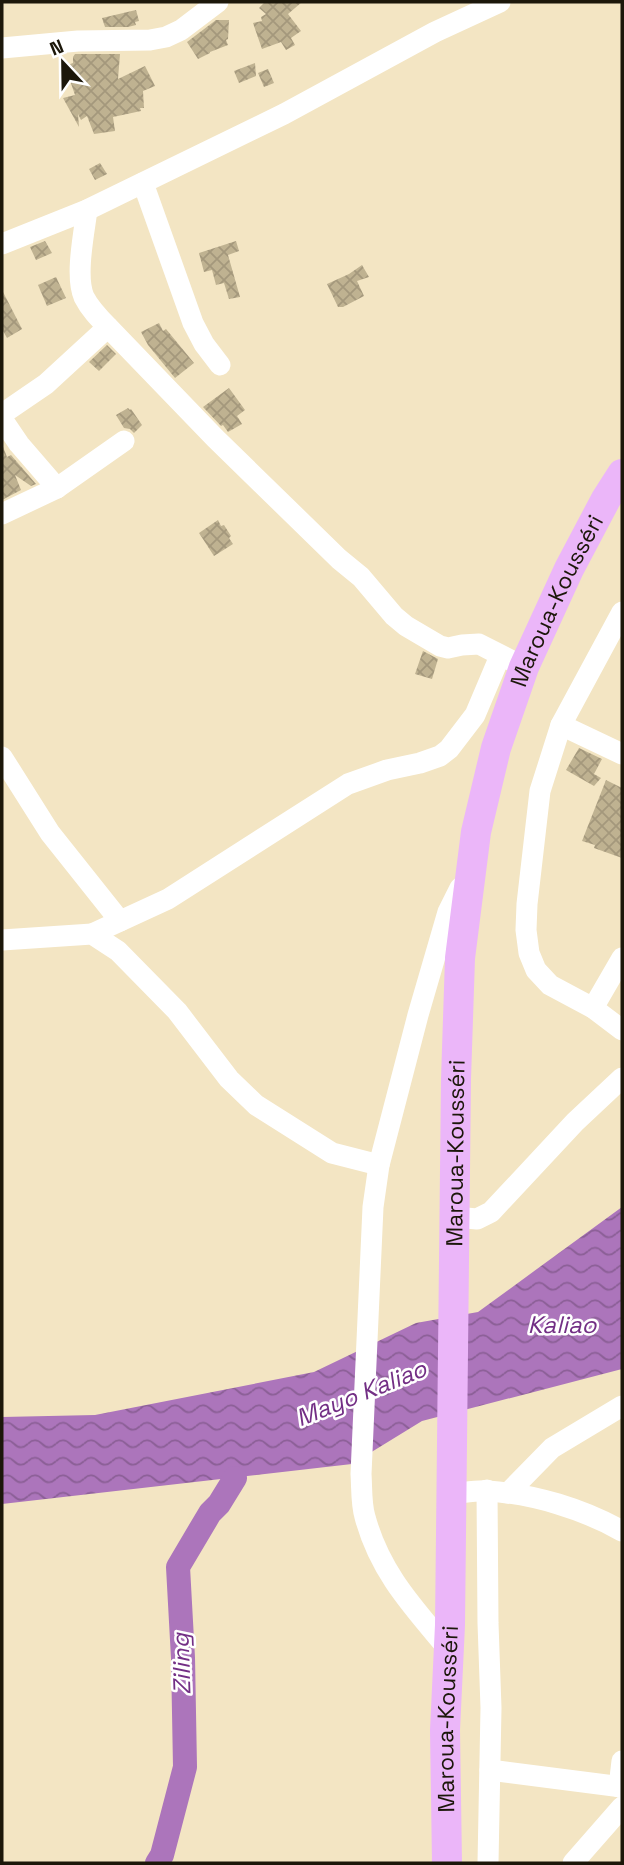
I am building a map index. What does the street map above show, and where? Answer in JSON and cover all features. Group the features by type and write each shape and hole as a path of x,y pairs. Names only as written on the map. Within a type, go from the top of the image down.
{"highway":[{"name":"Maroua-Kousséri","path":"447,1863 445,1742 449,1650 460,958 476,832 496,748 512,661 569,569 622,474"}],"street":[{"path":"2,48 166,37 181,30 218,2"},
{"path":"2,244 87,210 143,183 284,114 435,32 500,2"},
{"path":"143,183 193,323 204,344 220,365"},
{"path":"2,940 92,934 168,899 348,784 440,755 449,749 512,661 479,644 448,648 440,646 406,626 361,577 215,438 94,313 83,296 79,277 87,210"},
{"path":"57,488 19,444 2,416 47,384 108,327"},
{"path":"2,514 57,488 124,441"},
{"path":"622,612 561,725 540,791 526,930 529,953 536,970 550,985 593,1008 622,1030"},
{"path":"561,725 622,754"},
{"path":"2,757 50,833 120,921"},
{"path":"449,1650 395,1585 378,1553 364,1515 361,1474 373,1207 379,1165 448,912 460,888 471,878"},
{"path":"92,934 118,951 177,1011 229,1079 256,1105 332,1153 379,1165"},
{"path":"593,1008 622,958"},
{"path":"456,1217 477,1219 491,1212 575,1122 622,1078"},
{"path":"488,1863 491,1708 488,1623 497,1492 552,1448 622,1406"},
{"path":"451,1494 497,1492 533,1497 598,1518 622,1531"},
{"path":"573,1863 621,1794 622,1761"},
{"path":"490,1770 621,1794"}],"water":[{"name":"Kaliao","path":"622,1207 622,1369 422,1421 352,1464 2,1504 2,1417 95,1415 314,1372 416,1323 478,1312"}],"building":[{"path":"265,2 302,2 288,14 301,31 291,38 295,45 286,50 281,42 262,49 253,23 262,21 261,17 266,14 259,8"},
{"path":"136,10 139,21 135,22 136,25 105,27 102,18"},
{"path":"216,20 229,20 226,40 228,45 198,59 187,42"},
{"path":"75,54 120,54 118,79 145,66 155,86 143,91 144,108 113,117 115,131 94,134 87,116 81,120 78,114 79,127 63,98 75,95 65,66 73,63"},
{"path":"255,63 256,76 239,83 234,71"},
{"path":"268,69 274,83 264,87 258,73"},
{"path":"100,163 107,174 95,180 89,169"},
{"path":"45,241 52,253 36,260 30,247"},
{"path":"236,241 239,251 228,255 240,297 229,299 224,283 216,285 212,270 204,272 199,253"},
{"path":"362,265 369,277 357,281 364,296 338,307 327,284"},
{"path":"56,277 66,298 47,306 38,285"},
{"path":"2,290 22,329 7,338 2,329"},
{"path":"159,323 163,331 166,329 194,363 175,378 141,332"},
{"path":"107,345 116,354 99,371 89,362"},
{"path":"229,388 245,410 237,416 242,424 228,432 203,407"},
{"path":"128,408 142,425 134,433 124,428 116,415"},
{"path":"2,444 7,457 11,455 36,484 31,486 15,475 21,490 2,500"},
{"path":"218,520 231,536 229,538 233,544 214,556 199,533"},
{"path":"423,651 438,659 432,679 415,674"},
{"path":"579,748 602,759 594,774 601,778 594,786 566,770"},
{"path":"606,780 622,788 622,858 582,841"}],"waterway":[{"name":"Ziling","path":"157,1863 162,1855 185,1767 178,1567 210,1513 235,1478"}],"water label":[{"name":"Mayo Kaliao","path":"361,1393"}]}
